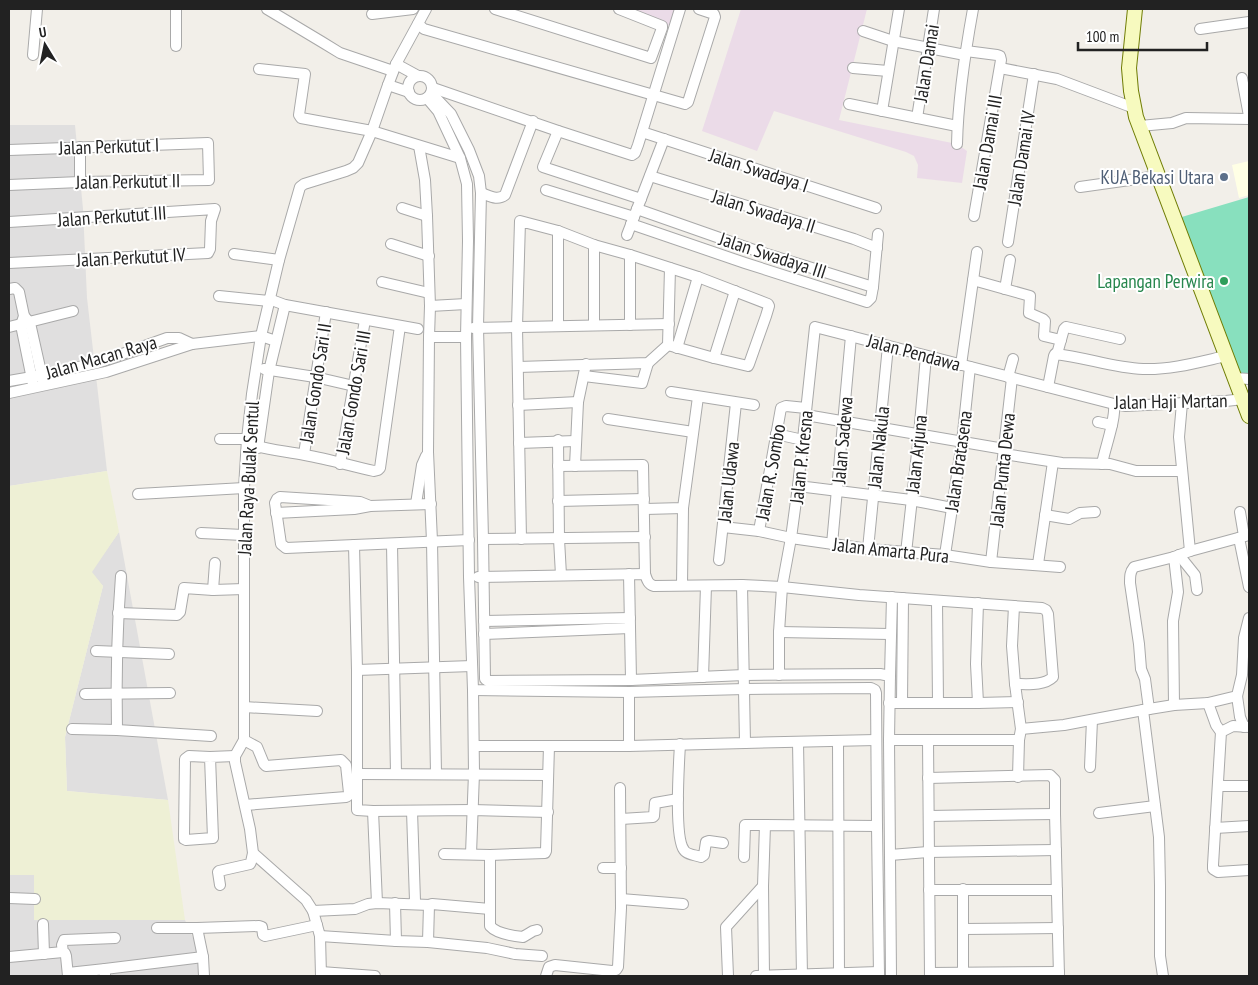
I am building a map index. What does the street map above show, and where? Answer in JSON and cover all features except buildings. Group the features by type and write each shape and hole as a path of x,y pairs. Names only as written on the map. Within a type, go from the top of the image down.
{"street":[{"path":"33,55 36,9"},
{"path":"176,9 176,46"},
{"path":"268,9 340,52 428,78 432,83 431,93 438,111 460,158 467,184 466,333 469,577 474,746 471,854"},
{"path":"372,14 413,9"},
{"name":"Jalan Raya Bulak Sentul","path":"235,756 244,740 243,535 247,441 256,366 269,300 300,187 353,168 358,163 395,68 426,9"},
{"path":"495,9 651,58 662,26 619,9"},
{"path":"431,93 533,121 632,155 635,153 642,132 680,9"},
{"path":"418,24 424,29 682,104 688,102 715,17 714,14 699,9"},
{"path":"882,111 899,9"},
{"name":"Jalan Damai","path":"917,118 934,9"},
{"path":"957,144 957,126 965,53 973,9"},
{"path":"1135,9 1129,68 1134,108 1249,416"},
{"path":"1200,29 1249,22"},
{"path":"863,31 893,41 965,53"},
{"name":"Jalan Damai III","path":"965,53 1000,56 1000,68 974,216"},
{"path":"259,68 305,74 300,118 372,131 460,158"},
{"path":"853,68 888,71"},
{"name":"Jalan Damai III","path":"1000,68 1053,78 1134,108"},
{"name":"Jalan Damai IV","path":"1008,242 1034,74"},
{"path":"418,76 409,82 408,87 412,97 422,100 431,93"},
{"path":"1140,126 1172,123 1186,118 1249,118 1242,78"},
{"path":"388,85 409,92"},
{"path":"431,93 451,114 469,150 479,176 481,193 478,327 486,681 632,680 744,675 880,674 890,676"},
{"path":"850,104 957,126"},
{"path":"481,193 494,198 506,195 533,121"},
{"path":"558,131 543,167 636,212 867,302 871,298 873,286 878,234"},
{"name":"Jalan Swadaya I","path":"642,132 876,208"},
{"path":"627,235 664,139"},
{"name":"Jalan Perkutut I","path":"9,150 208,142"},
{"name":"Jalan Perkutut II","path":"9,185 210,180 208,142"},
{"path":"419,146 425,180 429,256 428,452 432,541 436,774"},
{"path":"80,147 80,182"},
{"name":"Jalan Swadaya II","path":"650,176 877,248"},
{"path":"1080,187 1158,176"},
{"path":"546,190 636,212"},
{"path":"402,208 427,216"},
{"name":"Jalan Perkutut III","path":"9,222 215,209"},
{"name":"Jalan Perkutut IV","path":"9,264 208,253 210,249 211,221 215,209"},
{"name":"Jalan Swadaya III","path":"636,212 873,286"},
{"path":"521,539 517,327 520,220 698,277 768,304 769,308 749,365 746,366 673,347"},
{"path":"558,232 558,326"},
{"path":"468,241 480,241"},
{"path":"391,244 429,256"},
{"path":"594,245 594,326"},
{"name":"Jalan Bratasena","path":"945,556 962,442 965,366 977,252"},
{"path":"234,254 280,260"},
{"path":"630,255 630,325"},
{"path":"1005,289 1010,260"},
{"path":"670,268 669,324 673,347"},
{"path":"518,366 648,363 673,347 698,277"},
{"path":"973,280 1030,296 1029,313 1045,321 1044,336 1061,340"},
{"path":"382,282 429,294"},
{"path":"9,289 15,288 19,292 38,381"},
{"path":"714,358 735,291"},
{"path":"218,296 269,300 285,305 418,329"},
{"path":"430,306 466,304"},
{"path":"258,448 269,371 285,305"},
{"path":"9,327 25,321 73,311"},
{"name":"Jalan Gondo Sari II","path":"304,454 326,312"},
{"name":"Jalan Gondo Sari III","path":"340,464 366,320"},
{"path":"429,337 466,333 478,327 669,324"},
{"path":"220,439 247,441 258,448 304,454 340,464 374,471 378,470 380,468 400,326"},
{"name":"Jalan Pendawa","path":"815,327 1010,378"},
{"name":"Jalan P. Kresna","path":"779,675 782,587 798,486 815,327"},
{"path":"1048,387 1054,356 1057,354 1066,327 1120,338"},
{"name":"Jalan Macan Raya","path":"9,381 38,381 119,368 192,344 261,336 276,341"},
{"name":"Jalan Sadewa","path":"832,544 851,336"},
{"name":"Jalan Nakula","path":"868,549 888,346"},
{"path":"1057,354 1144,369 1178,367 1226,356"},
{"name":"Jalan Arjuna","path":"906,553 926,356"},
{"name":"Jalan Punta Dewa","path":"991,562 1013,359"},
{"path":"584,376 642,383 648,363"},
{"path":"575,466 578,402 586,364"},
{"path":"256,366 269,371 354,386"},
{"name":"Jalan Haji Martan","path":"1010,378 1126,406 1243,399"},
{"path":"1235,378 1249,378"},
{"name":"Jalan Macan Raya","path":"9,392 38,381"},
{"path":"671,392 754,405"},
{"path":"682,586 683,508 698,397"},
{"path":"518,405 578,402"},
{"name":"Jalan Udawa","path":"719,560 736,403"},
{"path":"1182,403 1179,437 1190,551"},
{"path":"1102,464 1112,425 1114,404"},
{"name":"Jalan R. Sombo","path":"759,531 781,408 783,406 806,411"},
{"path":"806,411 843,421 962,442 1053,462 1110,464 1136,471 1182,471"},
{"path":"608,420 693,432"},
{"path":"1098,422 1112,425"},
{"path":"776,434 803,440"},
{"path":"558,440 561,575"},
{"path":"519,442 575,440"},
{"path":"416,504 422,465 428,452"},
{"path":"1038,564 1053,462"},
{"path":"558,466 643,465 645,574 650,585 782,587 1042,608 1048,614 1053,677 1049,681 1044,682 1015,684"},
{"path":"798,486 911,500 952,508"},
{"path":"138,494 244,488"},
{"path":"370,506 360,502 280,497 275,503 281,544 284,547 469,540"},
{"path":"558,501 644,504 683,508"},
{"path":"276,513 370,506 431,504"},
{"path":"1045,516 1069,519 1080,513 1095,512"},
{"path":"1240,512 1249,587"},
{"name":"Jalan Amarta Pura","path":"723,527 868,549 991,562 1060,566"},
{"path":"201,534 243,535"},
{"path":"1163,976 1160,956 1159,837 1146,709 1145,679 1141,669 1130,573 1134,567 1244,536"},
{"path":"483,539 645,537"},
{"path":"392,544 396,774"},
{"path":"354,545 357,670 357,810 548,812"},
{"path":"1177,556 1195,575 1196,590"},
{"path":"1174,705 1173,621 1178,592 1177,556"},
{"path":"213,590 215,563"},
{"path":"629,574 632,680"},
{"path":"469,577 645,574"},
{"path":"117,730 118,613 121,576"},
{"path":"742,585 745,743"},
{"path":"703,677 706,586"},
{"path":"118,613 177,614 180,612 184,588 213,590 244,589"},
{"path":"891,976 889,703 892,597"},
{"path":"902,703 903,598"},
{"path":"937,601 938,703"},
{"path":"978,603 976,664 978,704"},
{"path":"1014,606 1012,646 1021,729 1018,777"},
{"path":"1246,727 1240,717 1237,696 1242,675 1244,638 1249,618"},
{"path":"484,621 630,623"},
{"path":"484,634 630,623"},
{"path":"779,632 890,634"},
{"path":"96,651 169,654"},
{"path":"357,670 472,666"},
{"path":"473,690 629,692 744,688 871,688 875,690 879,974 756,976"},
{"path":"629,692 629,746"},
{"path":"85,694 170,693"},
{"path":"1021,729 1064,725 1174,705 1208,703 1237,696"},
{"path":"889,703 978,704 1018,702"},
{"path":"1208,703 1216,725 1221,732 1213,865 1215,871 1249,870"},
{"path":"244,707 317,710"},
{"path":"1090,767 1092,720"},
{"path":"1221,732 1232,726 1246,727"},
{"path":"72,729 212,736"},
{"path":"244,740 257,748 266,766 341,760 346,765 349,793 346,797 245,805"},
{"path":"474,746 629,746 876,740"},
{"path":"889,740 1019,740"},
{"path":"928,740 928,778 929,816 928,852 930,975 963,973 1059,974 1055,814 1056,780 1054,777 1050,775 928,778"},
{"path":"838,741 839,975"},
{"path":"798,742 802,975"},
{"path":"680,744 678,799 682,847 687,853 703,857 706,842 723,843"},
{"path":"444,854 545,853 549,746"},
{"path":"210,757 212,838 186,840 184,836 184,759 189,756 235,756 253,853 250,864 218,871 220,885"},
{"path":"358,774 474,773 548,775"},
{"path":"1218,786 1249,786"},
{"path":"546,976 549,967 555,965 612,971 618,967 621,899 620,788"},
{"path":"621,819 653,817 655,803 678,799"},
{"path":"1099,813 1155,806"},
{"path":"373,811 377,903"},
{"path":"412,811 415,901 412,904"},
{"path":"929,816 1055,814"},
{"path":"764,825 764,976"},
{"path":"744,858 745,826 838,827 877,831 890,836"},
{"path":"1215,828 1249,826"},
{"path":"890,855 928,852 1056,850"},
{"path":"253,853 306,900 313,911 319,931 321,974 375,976"},
{"path":"490,855 490,926 493,930 524,937 536,930"},
{"path":"603,868 621,868"},
{"path":"728,976 726,927 763,886"},
{"path":"963,889 963,973"},
{"path":"929,890 1057,890"},
{"path":"9,898 35,898"},
{"path":"621,899 684,904"},
{"path":"313,911 354,909 377,903 432,904 490,909"},
{"path":"395,904 396,941"},
{"path":"428,942 430,905"},
{"path":"43,924 44,954"},
{"path":"156,928 261,927 265,936 319,931 396,941 488,948 515,954 542,956"},
{"path":"197,928 203,957 204,976"},
{"path":"964,929 1058,928"},
{"path":"116,938 64,940 62,945 66,956 68,974 105,972 203,957"},
{"path":"9,953 9,957 63,952"}],"shaded area":[{"path":"619,9 680,9 673,26 660,24"},
{"path":"741,9 867,9 839,120 957,144 967,151 962,183 917,178 918,165 914,156 906,152 774,111 757,151 702,131"},
{"path":"9,125 75,125 83,209 87,298 107,471 9,486"},
{"path":"1249,161 1249,195 1239,198 1232,165"},
{"path":"107,471 119,532 92,572 103,586 65,737 67,791 168,800 185,920 34,920 34,875 9,875 9,486"},
{"path":"119,532 168,800 67,791 65,737 103,586 91,572"},
{"path":"9,875 34,875 35,920 185,920 210,976 9,976"}],"green space":[{"name":"Lapangan Perwira","path":"1249,197 1249,379 1235,378 1175,219"}],"place":[{"name":"KUA Bekasi Utara","path":"1224,177"},
{"name":"Lapangan Perwira","path":"1224,281"}]}
